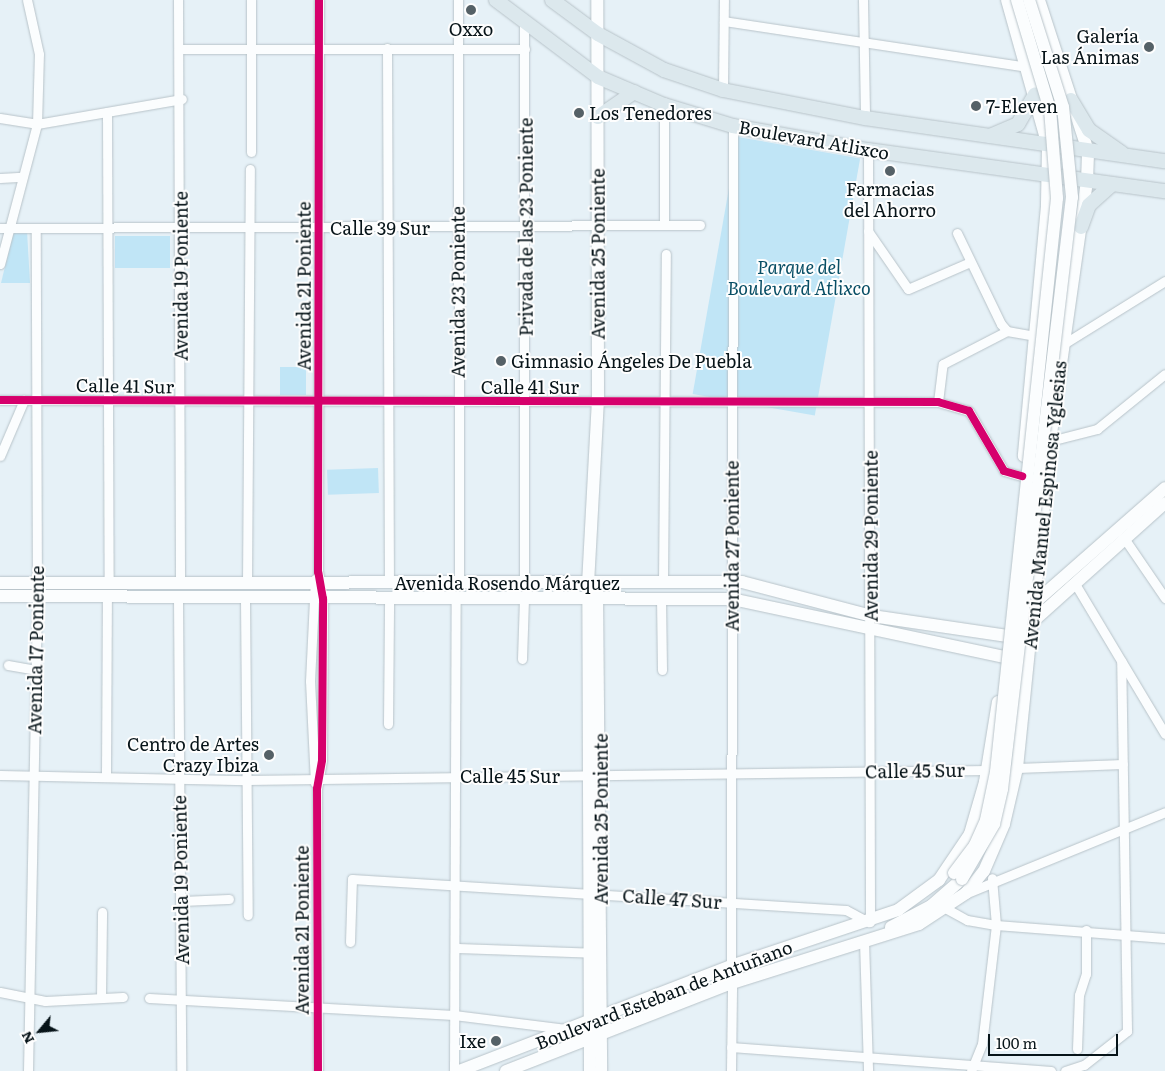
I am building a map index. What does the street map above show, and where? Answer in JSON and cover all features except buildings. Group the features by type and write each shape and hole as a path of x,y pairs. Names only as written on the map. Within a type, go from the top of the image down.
{"main road":[{"name":"Boulevard Atlixco","path":"496,0 598,77 664,105 733,126 868,150 1087,182 1165,191"},
{"name":"Boulevard Atlixco","path":"552,0 598,34 664,70 723,90 865,118 1048,146 1165,161"},
{"name":"Avenida 25 Poniente","path":"590,1071 595,1036 596,776 592,569 598,402 598,0"},
{"name":"Avenida Manuel Espinosa Yglesias","path":"870,922 898,910 939,880 960,854 970,834 987,770 1005,657 1048,176 1048,146 1035,94 1007,0"},
{"path":"898,910 923,900 958,876 986,820 996,772 1057,198 1050,110 1017,0"},
{"path":"864,941 931,906 958,876 994,824 1004,780 1072,197 1063,107 1029,0"},
{"name":"Avenida Manuel Espinosa Yglesias","path":"864,941 919,924 946,909 966,893 984,871 1004,824 1017,768 1050,441 1068,299 1087,182 1088,151 1039,0"},
{"path":"1027,67 1060,67"},
{"path":"598,117 634,92"},
{"path":"989,136 1018,124 1035,94"},
{"path":"1071,100 1089,130 1127,156"},
{"path":"1081,227 1089,205 1111,185"},
{"path":"1038,296 1068,299"},
{"path":"1008,636 1033,612 1059,580 1165,488"},
{"path":"1005,657 1033,612 1074,582 1165,502"},
{"path":"1039,562 1048,580 1059,580"},
{"name":"Avenida Rosendo Márquez","path":"0,583 247,584 318,579 389,584 732,582 872,616 986,636 1008,636"},
{"name":"Avenida Rosendo Márquez","path":"0,596 245,599 524,598 594,601 661,598 732,599 1005,657"},
{"path":"986,636 1003,627 1011,605 1033,612"},
{"name":"Boulevard Esteban de Antuñano","path":"459,1071 574,1030 731,966 870,922"},
{"name":"Boulevard Esteban de Antuñano","path":"506,1071 732,983 864,941"},
{"name":"Avenida 25 Poniente","path":"595,1036 601,1071"}],"street":[{"path":"0,264 5,228 37,124 39,54 27,0"},
{"name":"Avenida 19 Poniente","path":"178,0 182,49 180,583"},
{"path":"251,0 253,49 251,152"},
{"name":"Avenida 21 Poniente","path":"318,1071 316,1005 320,228 319,0"},
{"name":"Avenida 23 Poniente","path":"458,0 459,583"},
{"path":"723,90 724,0"},
{"path":"863,0 865,118"},
{"path":"724,21 1027,67"},
{"name":"Privada de las 23 Poniente","path":"524,22 527,226 524,582"},
{"path":"387,48 390,228 389,584"},
{"path":"182,49 525,49"},
{"path":"0,118 37,124 182,99"},
{"path":"664,105 664,225"},
{"path":"107,112 109,583"},
{"name":"Avenida 27 Poniente","path":"731,966 733,126"},
{"name":"Avenida 29 Poniente","path":"868,150 872,403 872,616 868,771 870,922"},
{"path":"247,584 251,402 250,169"},
{"path":"0,178 22,177"},
{"name":"Calle 39 Sur","path":"5,228 181,226 250,228 458,228 700,225"},
{"name":"Avenida 17 Poniente","path":"28,1071 37,597 36,228"},
{"path":"868,230 908,290 968,263"},
{"path":"957,233 968,263 1007,332"},
{"path":"663,582 666,254"},
{"path":"1062,346 1165,281"},
{"path":"938,402 942,364 1007,332 1035,336"},
{"path":"1050,441 1097,429 1165,374"},
{"name":"Calle 41 Sur","path":"0,400 181,402 938,402 969,411 1004,471 1022,476"},
{"path":"0,456 24,400"},
{"path":"1124,538 1165,598"},
{"path":"1074,582 1165,734"},
{"path":"106,775 107,598"},
{"name":"Avenida 19 Poniente","path":"178,598 178,779 183,998 181,1071"},
{"path":"388,724 389,598"},
{"path":"522,659 524,598"},
{"path":"661,598 662,670"},
{"path":"245,599 248,915"},
{"path":"454,1071 456,599"},
{"path":"1065,1071 1084,1065 1127,1031 1126,827 1121,661"},
{"path":"8,665 36,670"},
{"path":"1017,768 1123,764"},
{"name":"Calle 45 Sur","path":"0,774 106,775 247,780 987,770"},
{"path":"966,893 1165,812"},
{"path":"971,1068 982,1044 996,925 995,881 984,871"},
{"name":"Calle 47 Sur","path":"350,942 352,879 456,884 846,910 870,922"},
{"path":"181,901 229,899"},
{"path":"946,909 967,920 996,925 1126,932 1165,938"},
{"path":"101,998 102,912"},
{"path":"1077,1049 1079,995 1086,974 1086,930"},
{"path":"864,941 866,1056 868,1071"},
{"path":"455,948 595,953"},
{"path":"731,1071 732,983"},
{"path":"0,992 29,998 123,997"},
{"path":"149,998 316,1005 454,1015 574,1030"},
{"path":"731,1047 866,1056 971,1068 1051,1071"}],"green space":[{"name":"Parque del Boulevard Atlixco","path":"738,137 860,159 815,416 693,394"},
{"path":"14,230 27,231 30,283 1,283"},
{"path":"115,236 170,236 170,268 115,268"},
{"path":"280,367 306,367 306,395 280,395"},
{"path":"378,468 379,493 328,495 327,470"}],"cycle path":[{"path":"318,1071 317,789 322,760 323,599 318,572 319,0"},
{"path":"0,400 938,402 969,411 1004,471 1022,476"}],"place":[{"name":"Oxxo","path":"471,10"},
{"name":"Galería Las Ánimas","path":"1149,47"},
{"name":"7-Eleven","path":"976,106"},
{"name":"Los Tenedores","path":"579,113"},
{"name":"Farmacias del Ahorro","path":"890,171"},
{"name":"Gimnasio Ángeles De Puebla","path":"501,361"},
{"name":"Centro de Artes Crazy Ibiza","path":"269,755"},
{"name":"Ixe","path":"496,1041"}]}
